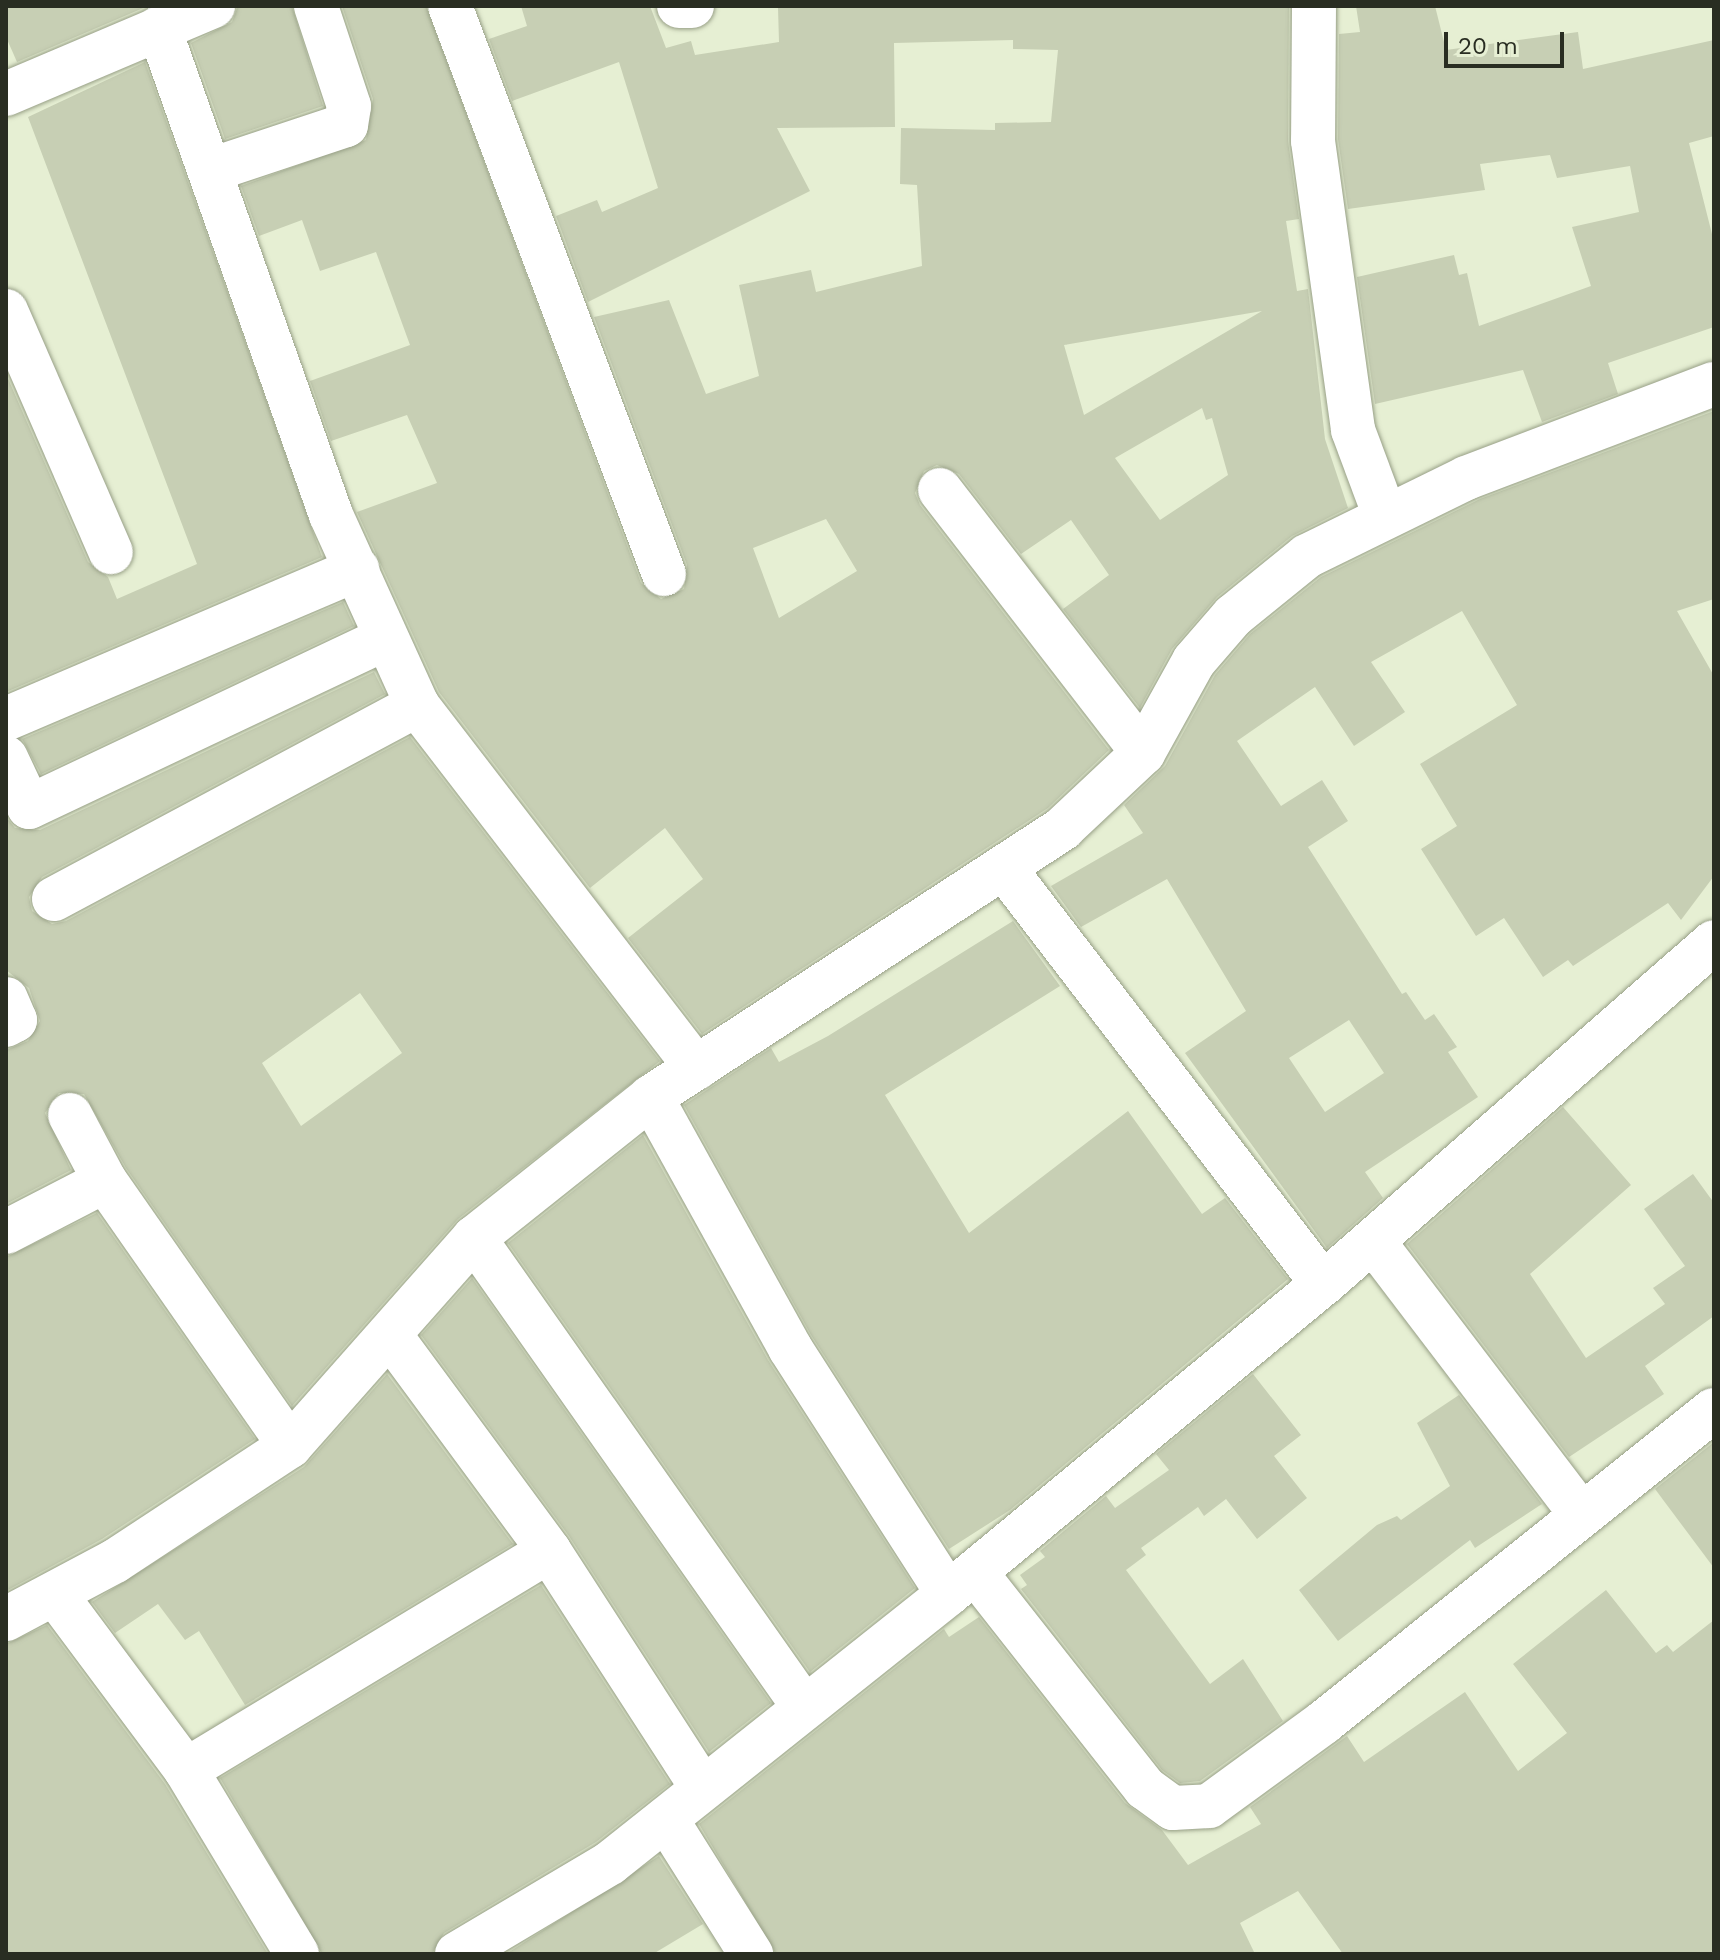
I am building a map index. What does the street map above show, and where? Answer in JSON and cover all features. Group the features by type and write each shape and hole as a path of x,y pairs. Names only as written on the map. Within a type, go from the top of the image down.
{"street":[{"path":"6,94 213,6"},
{"path":"214,169 346,125 349,106 316,6"},
{"path":"450,6 664,574"},
{"path":"679,6 692,6"},
{"path":"1314,6 1313,141 1346,384 1353,430 1385,516"},
{"path":"159,28 214,169 331,515 417,705 697,1068"},
{"path":"6,311 111,552"},
{"path":"6,1619 55,1594 290,1446 474,1238 651,1097 1063,828 1143,753 1194,661 1233,616 1307,556 1466,478 1714,384"},
{"path":"940,490 1143,753"},
{"path":"6,719 357,569"},
{"path":"6,758 29,807 385,639"},
{"path":"54,899 417,705"},
{"path":"1004,868 1323,1284"},
{"path":"457,1954 610,1863 962,1583 1323,1284 1714,942"},
{"path":"6,999 15,1020 6,1025"},
{"path":"651,1097 790,1348 962,1583 1145,1788 1173,1808 1209,1806 1324,1722 1580,1513 1714,1410"},
{"path":"70,1115 105,1181 290,1446"},
{"path":"6,1232 105,1181"},
{"path":"474,1238 804,1707"},
{"path":"1373,1241 1580,1513"},
{"path":"390,1335 549,1551 703,1789"},
{"path":"186,1770 549,1551"},
{"path":"55,1594 186,1770 297,1954"},
{"path":"666,1819 751,1954"}],"building":[{"path":"6,6 148,6 17,62 6,37"},
{"path":"238,6 292,6 323,106 225,139 191,43 232,22"},
{"path":"342,6 426,6 641,583 661,599 684,589 687,565 594,317 669,300 706,394 759,376 739,285 811,270 816,292 922,266 917,185 900,184 901,128 995,130 995,123 1051,122 1058,50 1013,49 1013,40 894,43 895,127 777,128 810,191 588,302 556,216 597,200 602,212 658,188 619,62 512,101 489,39 527,26 521,6 650,6 666,48 691,41 695,55 779,42 778,8 1289,6 1288,141 1299,219 1286,221 1297,291 1308,289 1325,439 1348,508 1292,536 1217,597 1172,649 1140,708 1063,609 1109,575 1071,520 1021,554 959,474 937,465 924,471 915,493 920,505 1109,750 1048,808 702,1034 628,938 703,879 665,828 590,888 439,692 357,512 437,483 407,415 331,441 310,381 410,345 376,252 320,271 302,220 259,236 241,186 366,140 373,99","holes":["1262,311 1084,415 1064,345","1202,408 1206,420 1212,418 1228,475 1160,520 1115,458","826,519 857,571 779,618 753,548"]},
{"path":"1356,6 1435,6 1446,50 1578,32 1583,69 1714,40 1714,136 1689,143 1714,242 1714,327 1608,363 1618,394 1542,422 1523,370 1375,404 1357,277 1454,255 1459,275 1467,273 1479,326 1591,286 1572,227 1639,212 1630,166 1557,178 1550,155 1480,164 1485,190 1348,209 1338,139 1339,34 1360,32"},
{"path":"145,62 322,557 6,692 6,374 88,562 108,577 117,599 197,564 28,117"},
{"path":"1714,411 1714,599 1677,611 1714,676 1714,876 1681,920 1668,903 1573,966 1568,960 1543,977 1504,918 1476,936 1421,849 1457,826 1420,764 1517,705 1462,611 1371,662 1405,712 1354,746 1315,687 1237,741 1281,806 1322,780 1348,821 1308,847 1402,994 1406,992 1425,1020 1434,1014 1457,1047 1448,1052 1478,1097 1365,1172 1383,1198 1327,1248 1185,1053 1246,1011 1167,879 1081,927 1051,886 1143,833 1124,805 1165,766 1215,675 1250,634 1321,577 1480,499","holes":["1349,1020 1384,1073 1325,1112 1289,1058"]},
{"path":"343,602 354,626 41,774 22,739"},
{"path":"374,672 385,694 42,877 29,897 32,911 52,924 66,921 410,737 660,1061 458,1219 292,1406 126,1168 84,1094 59,1093 45,1113 71,1170 6,1204 6,1050 28,1041 40,1021 29,988 6,970 6,817 15,828 40,830","holes":["360,993 402,1053 301,1126 262,1063"]},
{"path":"1013,921 1060,986 885,1095 969,1233 1128,1111 1202,1214 1225,1198 1288,1279 1010,1510 949,1549 811,1335 684,1105 771,1048 779,1062 828,1036"},
{"path":"1563,1107 1631,1185 1530,1274 1586,1358 1665,1304 1653,1288 1685,1266 1644,1209 1693,1174 1714,1203 1714,1316 1645,1366 1664,1394 1569,1457 1407,1244"},
{"path":"643,1135 768,1360 915,1588 810,1672 508,1243"},
{"path":"97,1213 255,1439 102,1539 6,1591 6,1257"},
{"path":"472,1278 771,1703 709,1752 569,1536 421,1335"},
{"path":"387,1374 513,1544 245,1705 199,1631 185,1640 158,1604 115,1633 92,1602 304,1467"},
{"path":"1253,1374 1301,1435 1274,1456 1307,1498 1257,1539 1226,1499 1204,1516 1198,1507 1141,1548 1146,1555 1126,1570 1210,1684 1243,1659 1283,1721 1200,1781 1180,1783 1162,1770 1021,1589 1027,1585 1020,1575 1045,1557 1040,1551 1106,1496 1115,1508 1169,1470 1156,1454"},
{"path":"1459,1395 1542,1504 1475,1548 1470,1540 1338,1641 1299,1590 1377,1525 1397,1516 1401,1520 1450,1486 1417,1423"},
{"path":"1714,1442 1714,1568 1655,1489"},
{"path":"541,1585 670,1784 596,1842 444,1933 432,1954 322,1954 220,1778"},
{"path":"1606,1590 1656,1653 1667,1645 1673,1652 1714,1620 1714,1954 1343,1954 1298,1891 1240,1923 1255,1954 776,1954 699,1824 944,1629 949,1637 979,1617 1125,1803 1162,1830 1188,1865 1261,1824 1250,1807 1347,1736 1364,1762 1465,1692 1518,1771 1567,1733 1513,1664"},
{"path":"47,1625 165,1784 268,1954 6,1954 6,1644"},
{"path":"659,1856 703,1924 653,1954 506,1954"}]}
